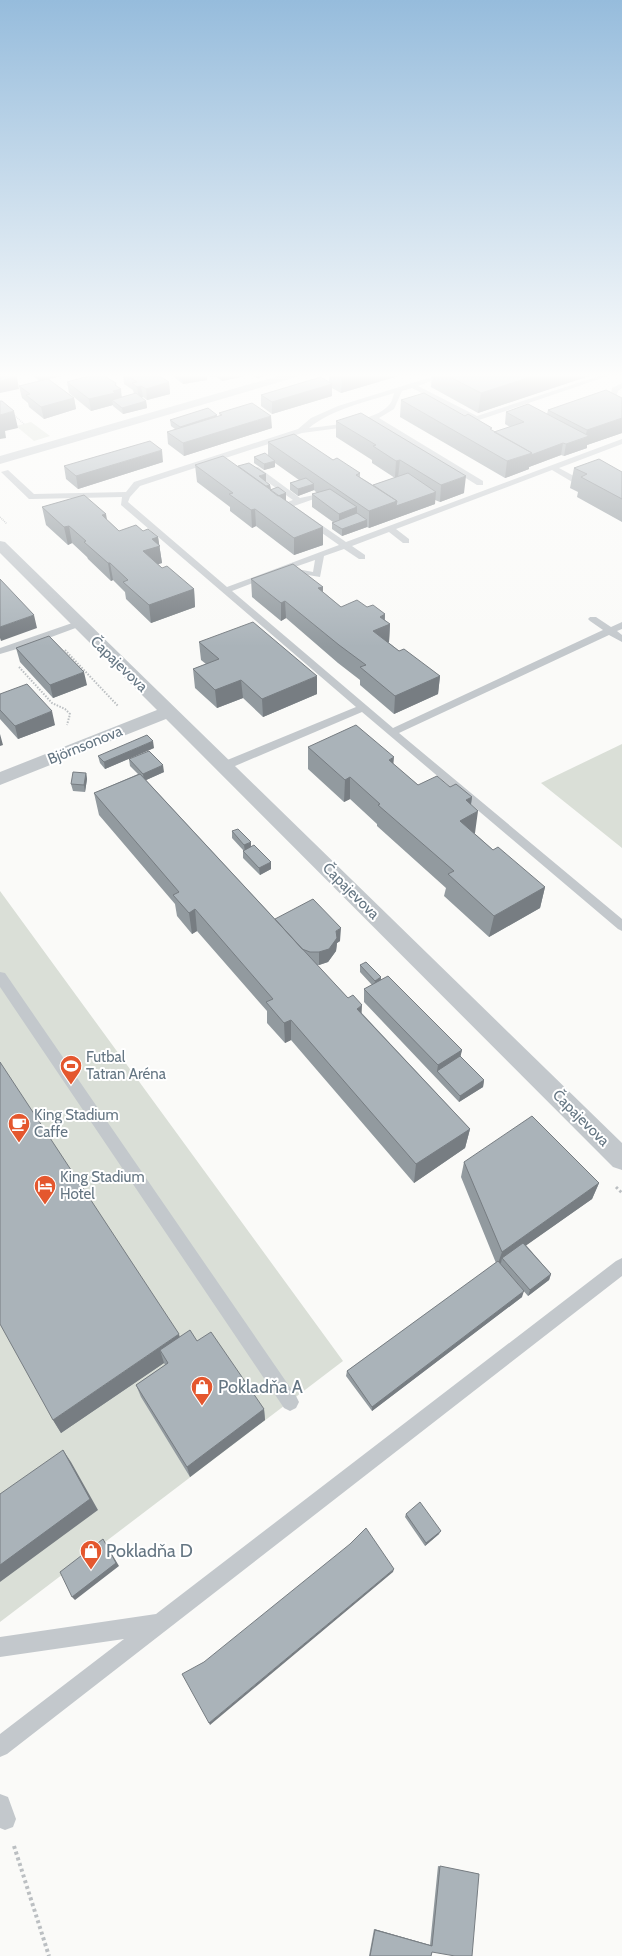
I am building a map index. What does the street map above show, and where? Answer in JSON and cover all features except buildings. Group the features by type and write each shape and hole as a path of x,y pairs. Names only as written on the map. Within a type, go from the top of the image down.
{"street":[{"name":"Čapajevova","path":"0,546 622,1159"},
{"name":"Björnsonova","path":"0,779 169,712"}],"lane":[{"path":"195,465 137,484 127,494 124,503 363,708 622,926"},
{"path":"451,465 480,483"},
{"path":"226,590 557,465"},
{"path":"552,467 582,484"},
{"path":"254,469 299,501"},
{"path":"5,472 32,497 127,494"},
{"path":"311,497 288,505 362,557"},
{"path":"390,528 406,541"},
{"path":"282,569 316,575 320,555"},
{"path":"593,619 622,639"},
{"name":"Čapajevova","path":"2,651 78,624"},
{"path":"392,732 622,625"},
{"path":"224,766 363,708"},
{"path":"0,977 290,1402"},
{"path":"0,1746 622,1266"},
{"path":"0,1647 158,1624"}],"path":[{"path":"50,634 121,709"},
{"path":"2,651 52,703 66,709 70,714 68,725 63,729"},
{"path":"33,684 38,682"},
{"path":"3,1812 49,1956"}],"shaded area":[{"path":"622,744 622,848 541,783"},
{"name":"Futbal Tatran Aréna","path":"0,891 343,1361 0,1622"}],"place":[{"name":"Futbal Tatran Aréna","path":"71,1086"},
{"name":"King Stadium Caffe","path":"19,1144"},
{"name":"King Stadium Hotel","path":"45,1206"},
{"name":"Pokladňa A","path":"202,1406"},
{"name":"Pokladňa D","path":"91,1570"}]}
